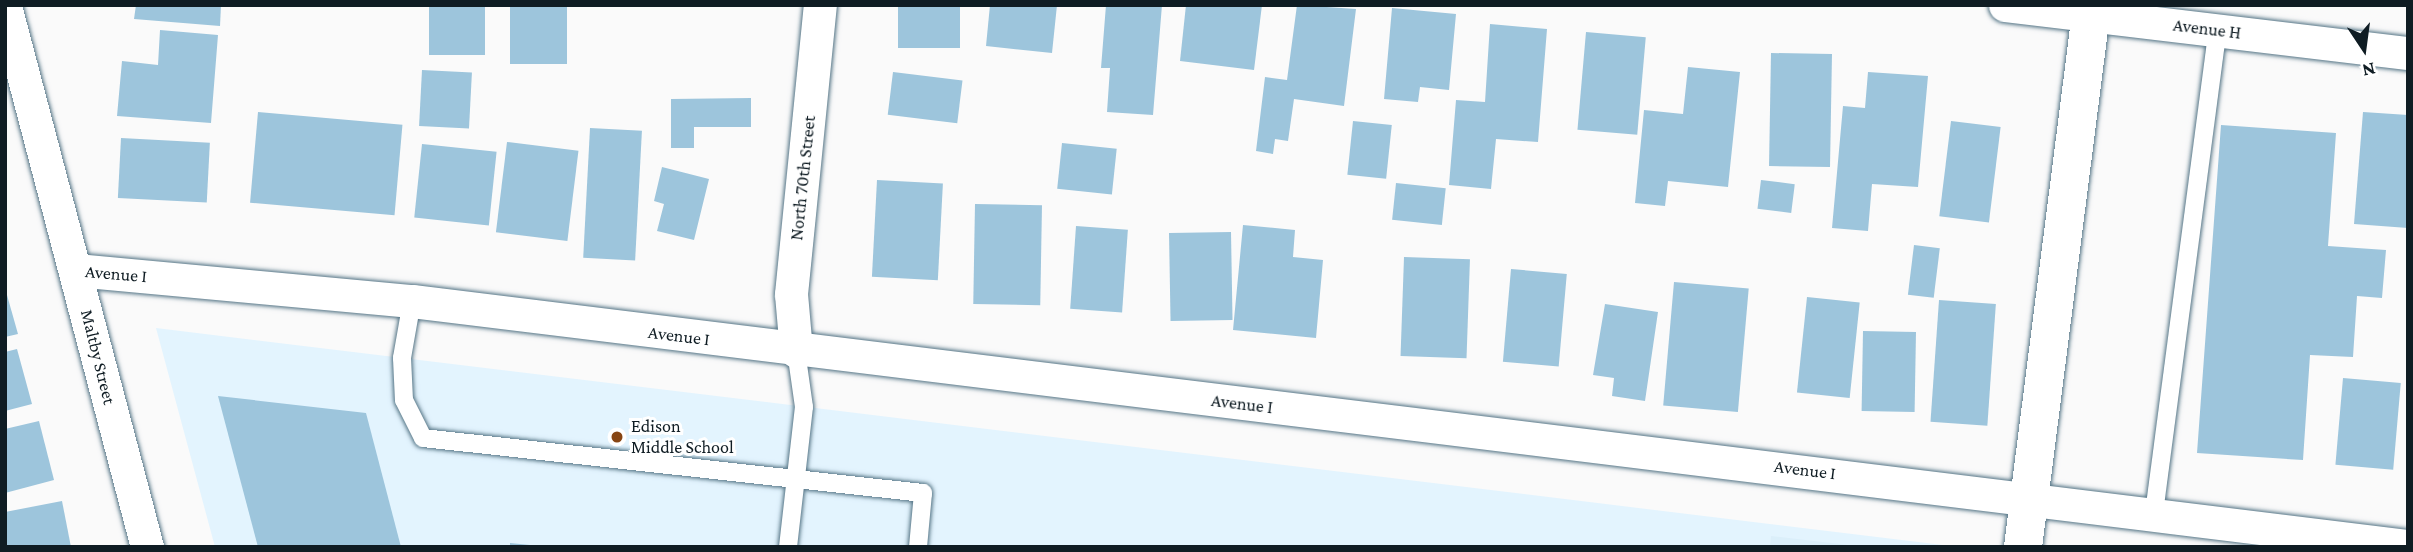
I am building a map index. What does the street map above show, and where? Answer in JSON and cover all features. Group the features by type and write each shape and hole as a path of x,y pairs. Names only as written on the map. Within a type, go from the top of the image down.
{"main road":[{"path":"2023,547 2091,10"}],"street":[{"name":"North 70th Street","path":"796,351 792,294 820,5"},
{"name":"Avenue H","path":"2005,5 2091,10 2218,30 2408,53"},
{"name":"Maltby Street","path":"5,6 147,547"},
{"name":"Avenue I","path":"76,270 412,301 796,351 2029,497 2408,545"}],"lane":[{"path":"2154,513 2218,30"},
{"path":"412,301 402,358 404,400 423,438 923,493 918,547"},
{"path":"788,547 804,407 796,351"}],"shaded area":[{"name":"Edison Middle School","path":"156,328 1943,545 1944,547 215,547"},
{"path":"1771,536 1865,547 1770,547"}],"building":[{"path":"136,5 221,5 220,26 134,19"},
{"path":"429,5 485,5 485,55 429,55"},
{"path":"510,5 567,5 567,64 510,64"},
{"path":"898,5 960,5 960,48 898,48"},
{"path":"990,5 1057,5 1052,53 986,46"},
{"path":"1106,5 1162,5 1153,115 1107,112 1110,68 1101,68"},
{"path":"1186,5 1262,5 1254,70 1180,61"},
{"path":"1297,5 1356,9 1344,106 1294,99 1288,141 1275,139 1273,154 1256,151 1265,77 1287,80"},
{"path":"1392,8 1456,14 1449,90 1420,87 1418,102 1384,99"},
{"path":"1490,24 1547,29 1538,142 1496,139 1491,189 1449,185 1456,100 1485,102"},
{"path":"160,30 218,35 211,123 117,116 122,61 158,65"},
{"path":"1586,32 1646,37 1637,135 1577,130"},
{"path":"1771,53 1832,54 1830,167 1769,166"},
{"path":"1688,67 1740,72 1728,187 1668,181 1665,206 1635,203 1644,110 1683,114"},
{"path":"422,70 472,73 469,129 419,126"},
{"path":"893,72 962,81 957,123 888,115"},
{"path":"1868,72 1928,76 1918,187 1872,184 1868,231 1832,228 1843,106 1865,108"},
{"path":"751,98 751,127 694,127 694,148 671,148 671,99"},
{"path":"258,112 402,125 395,215 250,203"},
{"path":"2363,112 2408,115 2408,228 2354,224"},
{"path":"1353,121 1392,125 1386,179 1347,175"},
{"path":"1951,121 2001,127 1989,222 1939,216"},
{"path":"2221,125 2336,133 2328,246 2386,250 2382,298 2357,296 2353,357 2310,355 2303,460 2197,453"},
{"path":"590,128 642,131 635,261 583,258"},
{"path":"121,138 210,143 207,203 118,198"},
{"path":"507,142 578,151 567,241 496,232"},
{"path":"1062,143 1117,149 1112,194 1057,189"},
{"path":"422,144 497,152 489,225 414,218"},
{"path":"662,167 709,179 694,240 657,231 664,204 654,201"},
{"path":"877,180 943,183 938,280 872,277"},
{"path":"1761,180 1795,184 1791,213 1757,209"},
{"path":"1396,183 1446,188 1442,225 1392,220"},
{"path":"975,204 1042,205 1040,305 973,304"},
{"path":"1243,225 1295,230 1293,257 1323,260 1316,338 1233,330"},
{"path":"1076,226 1128,230 1122,312 1070,309"},
{"path":"1231,232 1233,320 1171,321 1169,233"},
{"path":"1914,245 1940,248 1934,298 1908,295"},
{"path":"1404,257 1470,259 1467,358 1401,356"},
{"path":"1511,269 1567,274 1559,367 1503,362"},
{"path":"1674,282 1749,289 1738,412 1663,406"},
{"path":"5,288 18,334 5,337"},
{"path":"1807,297 1860,303 1850,398 1797,392"},
{"path":"1939,300 1996,304 1987,426 1930,422"},
{"path":"1605,304 1658,312 1645,401 1612,396 1614,378 1593,375"},
{"path":"1863,331 1916,332 1915,412 1862,411"},
{"path":"17,349 32,404 5,411 5,352"},
{"path":"2343,378 2401,383 2393,470 2335,465"},
{"path":"218,396 366,413 401,547 258,547"},
{"path":"39,421 54,480 5,493 5,429"},
{"path":"62,501 71,547 5,547 5,512"},
{"path":"510,543 530,545 530,547 510,547"}],"place":[{"name":"Edison Middle School","path":"617,437"}]}
